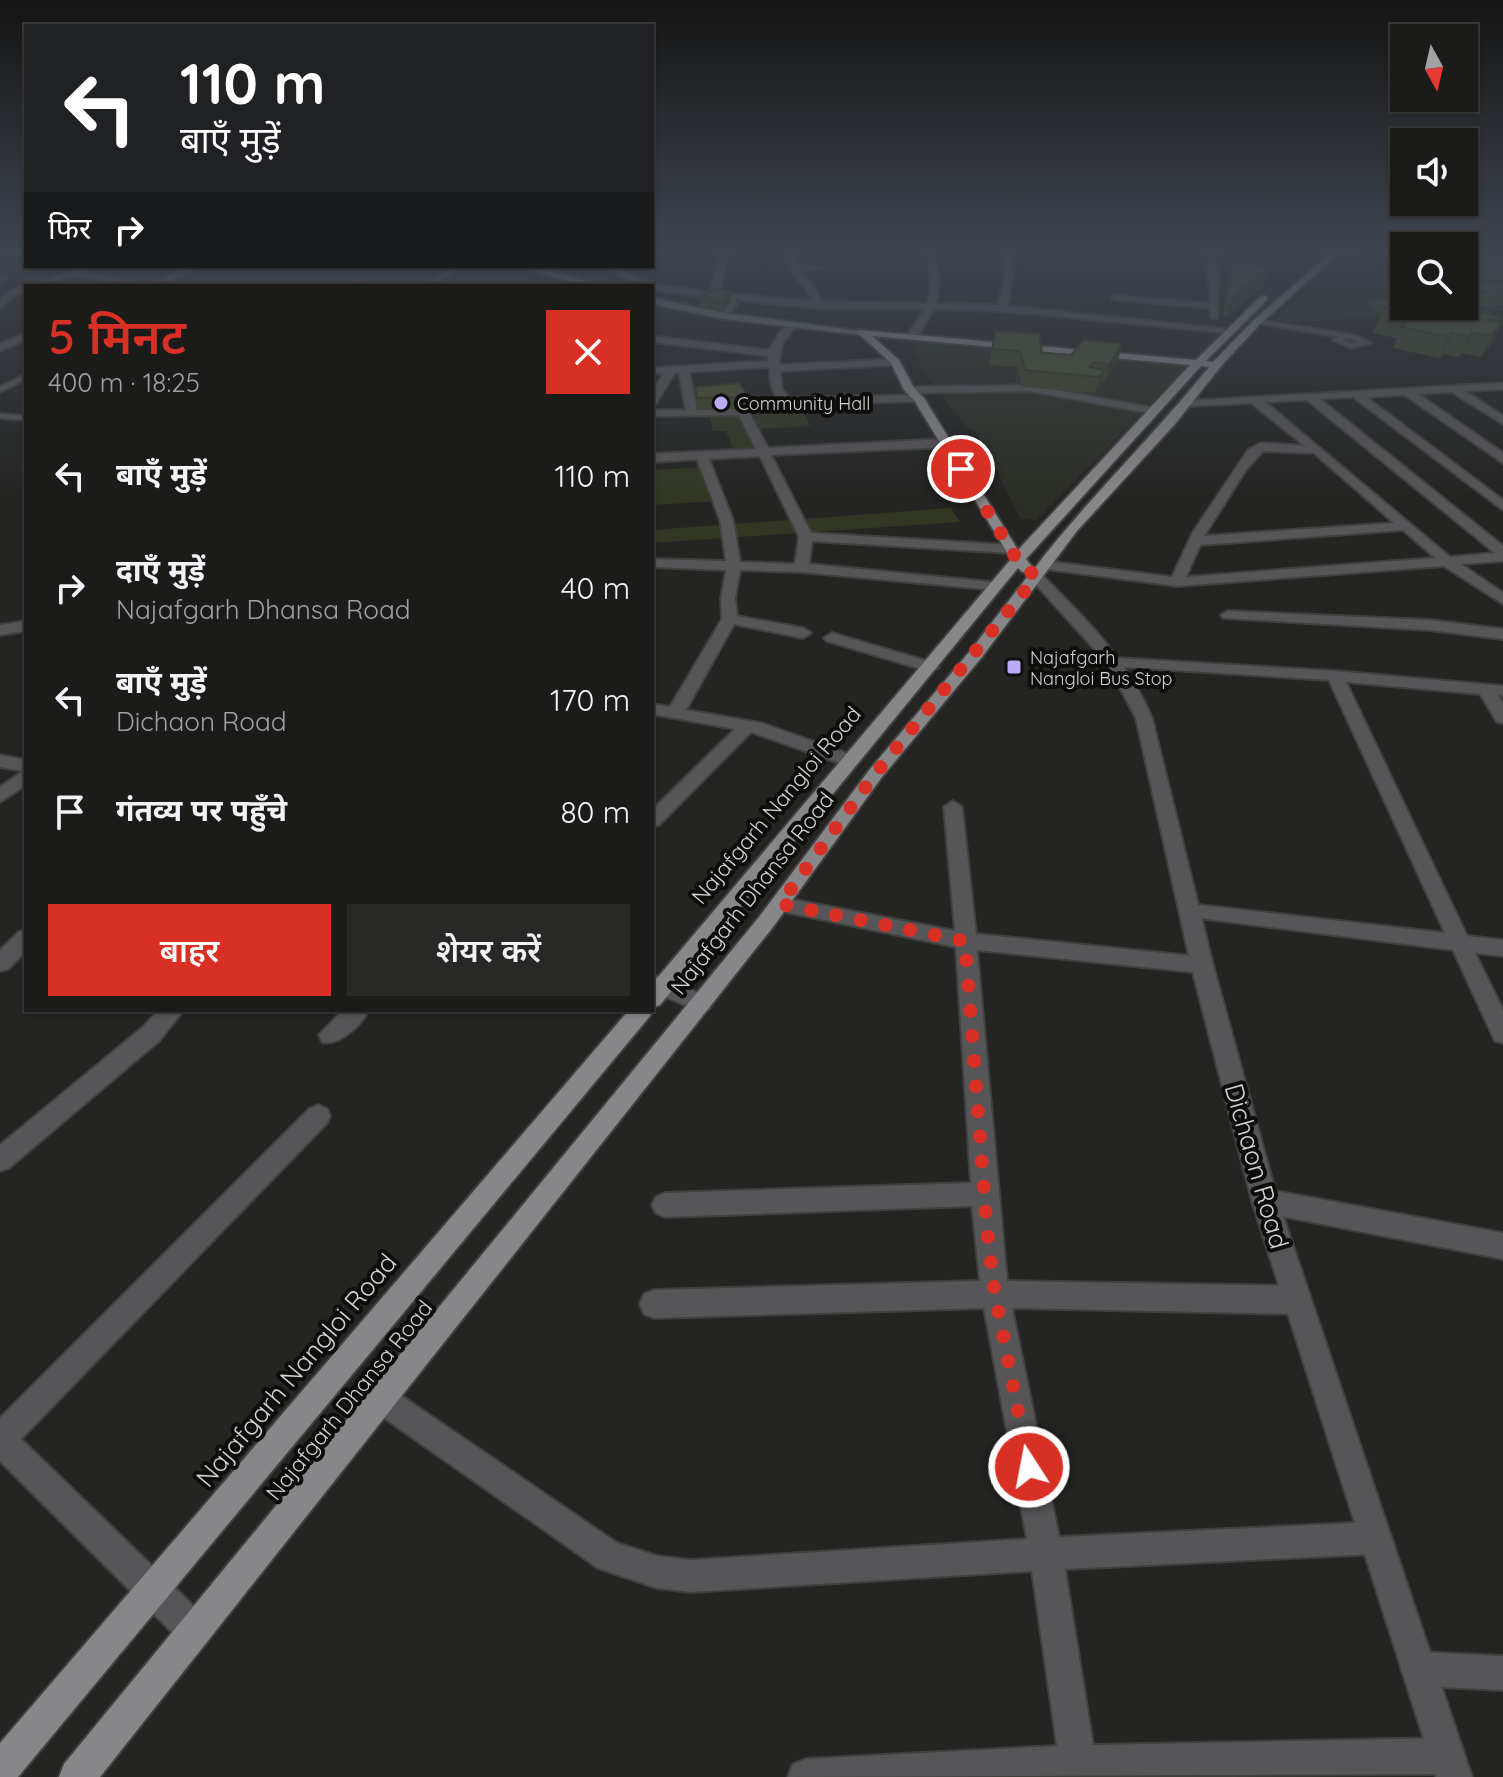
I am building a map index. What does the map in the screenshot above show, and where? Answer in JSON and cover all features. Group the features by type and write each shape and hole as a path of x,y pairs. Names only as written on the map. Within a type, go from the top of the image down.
{"main road":[{"path":"862,332 1208,364"},
{"name":"Dichaon Road","path":"862,332 895,362 945,443 1027,563"},
{"path":"1027,563 1154,411 1208,364 1229,332"},
{"name":"Najafgarh Dhansa Road","path":"77,1777 780,904 1027,563 1072,528 1188,403 1208,364 1245,332"},
{"name":"Najafgarh Nangloi Road","path":"655,989 848,760 931,667 943,648 996,586 1027,563"},
{"name":"Najafgarh Nangloi Road","path":"0,1771 640,1012"}],"street":[{"path":"788,332 773,362 776,387 781,398 790,402 1029,388 1154,411"},
{"path":"911,337 915,332"},
{"path":"0,348 24,337"},
{"path":"654,339 773,362"},
{"path":"654,371 773,362 895,362"},
{"path":"684,371 692,413"},
{"path":"654,398 670,372"},
{"path":"1188,403 1503,386"},
{"path":"1453,388 1503,421"},
{"path":"1407,391 1503,459"},
{"path":"1356,394 1503,506"},
{"path":"1309,396 1503,555"},
{"path":"1253,399 1318,450 1448,562 1503,600"},
{"path":"654,413 743,411 806,537 801,568"},
{"path":"654,458 945,443"},
{"path":"1177,582 1185,557 1252,453 1261,447 1318,450"},
{"path":"701,455 728,515 733,565 727,611 730,619"},
{"path":"1197,541 1405,526"},
{"path":"806,537 1177,582 1448,562 1503,555"},
{"path":"654,563 801,568 996,586"},
{"name":"Dichaon Road","path":"1027,563 1116,663 1134,691 1144,718 1202,965 1265,1201 1450,1767"},
{"path":"1228,615 1415,624 1503,634"},
{"path":"730,619 803,633"},
{"path":"676,712 730,619"},
{"path":"0,630 24,626"},
{"path":"832,638 931,667"},
{"path":"1116,663 1335,676 1494,690 1503,718"},
{"path":"1335,676 1503,1034"},
{"path":"654,709 747,726 848,760"},
{"path":"654,819 747,726"},
{"path":"0,761 24,766"},
{"path":"0,796 24,778"},
{"path":"953,807 995,1294 1046,1554 1079,1770"},
{"path":"780,904 965,941 1202,965"},
{"path":"1190,911 1503,948"},
{"path":"0,963 24,940"},
{"path":"655,989 701,1003"},
{"path":"0,1160 151,1034 171,1012"},
{"path":"330,1035 356,1012"},
{"path":"195,1631 0,1440 318,1116"},
{"path":"665,1205 984,1194"},
{"path":"1265,1201 1503,1246"},
{"path":"654,1304 995,1294 1297,1300"},
{"path":"383,1400 609,1557 657,1572 690,1576 1375,1538"},
{"path":"1418,1669 1503,1673"},
{"path":"806,1777 1079,1770 1450,1767"}],"lane":[{"path":"1322,332 1348,336"},
{"path":"0,390 24,377"},
{"path":"0,416 24,418"}],"shaded area":[{"path":"909,339 1188,366 1037,520 1021,519 976,432 967,427 923,372"}],"green space":[{"path":"804,411 810,426 758,429 753,413"},
{"path":"738,413 757,451 735,453 726,431 713,431 709,414"},
{"path":"707,467 719,501 654,505 654,470"},
{"path":"951,508 960,522 654,543 654,530"}],"building":[{"path":"996,332 1039,334 1042,353 1071,355 1084,340 1122,344 1109,365 1094,362 1090,367 1105,370 1099,377 1025,370 1020,351 992,349"},
{"path":"1425,332 1494,332 1491,336 1472,333 1469,337 1452,333 1449,337"},
{"path":"739,383 748,397 697,398 695,387"}],"place":[{"name":"Community Hall","path":"721,403"},
{"name":"Najafgarh Nangloi Bus Stop","path":"1014,667"}],"route":[{"path":"961,469 1018,561 1036,577 876,773 780,904 965,941 987,1230 995,1294 1029,1467"}]}
